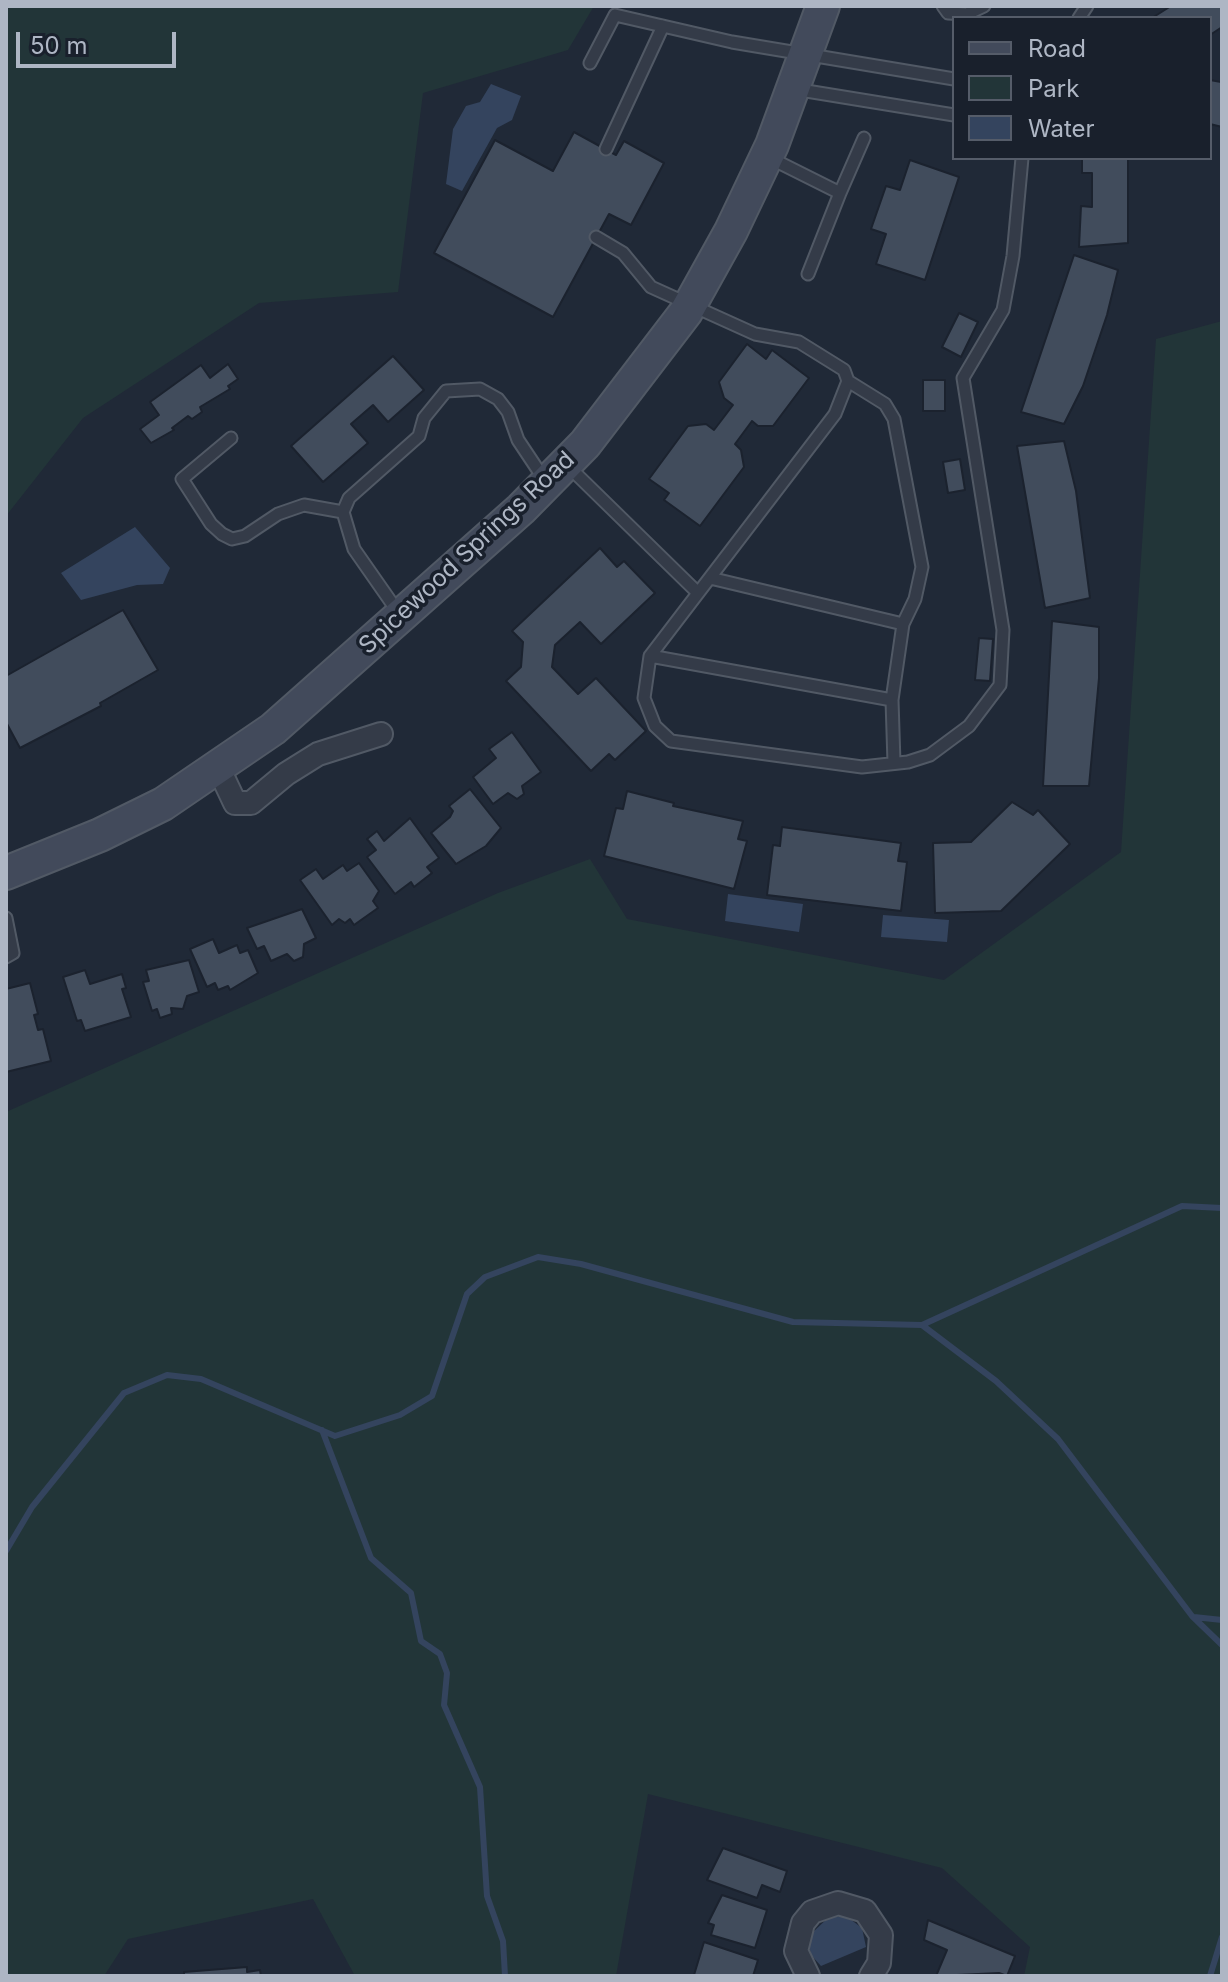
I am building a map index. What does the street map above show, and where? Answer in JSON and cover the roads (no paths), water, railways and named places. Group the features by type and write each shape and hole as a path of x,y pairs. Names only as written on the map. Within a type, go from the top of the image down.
{"main road":[{"name":"Spicewood Springs Road","path":"6,873 100,835 163,804 273,729 556,473 640,377 690,306 767,157 823,6"}],"street":[{"path":"218,767 235,803 246,805 318,754 381,734"},
{"path":"808,1976 796,1951 803,1923 812,1912 838,1903 865,1911 881,1935 879,1963 871,1976"}],"lane":[{"path":"943,6 948,13 967,14 984,6"},
{"path":"590,63 615,15 805,55 952,79"},
{"path":"606,149 663,26"},
{"path":"793,89 952,115"},
{"path":"808,274 864,138"},
{"path":"767,157 840,193"},
{"path":"848,381 835,414 650,656 644,698 655,726 671,741 862,767 894,763 930,755 969,726 1000,685 1003,630 963,378 1003,310 1013,256 1022,160"},
{"path":"596,237 623,253 651,287 755,334 799,342 844,370 848,381 885,404 894,419 922,567 915,599 903,624 892,700 894,763"},
{"path":"401,616 354,549 343,512 349,498 419,436 424,418 446,391 465,387 480,389 498,399 508,412 518,440 698,593"},
{"path":"231,438 182,479 211,524 222,534 232,539 245,536 278,514 304,505 343,512"},
{"path":"710,578 903,624"},
{"path":"650,656 892,700"},
{"path":"6,918 13,953 6,957"}],"water":[{"path":"491,84 521,96 512,120 497,128 462,191 446,184 453,129 466,106 480,102"},
{"path":"135,527 170,568 163,584 137,585 81,600 61,573"},
{"path":"728,894 803,904 799,932 725,921"},
{"path":"883,915 949,920 947,942 881,937"},
{"path":"846,1916 862,1928 866,1947 821,1966 811,1955 809,1945 813,1932 829,1917"}],"waterway":[{"path":"6,1551 32,1507 124,1393 167,1375 201,1379 335,1436 400,1415 432,1396 467,1294 485,1277 538,1257 581,1264 793,1322 922,1325 1182,1206 1222,1208"},
{"path":"922,1325 996,1381 1058,1439 1192,1616 1222,1645"},
{"path":"322,1430 371,1558 411,1593 421,1641 440,1654 447,1673 444,1705 480,1787 487,1896 503,1941 505,1976"},
{"path":"1194,1617 1222,1620"},
{"path":"1210,1976 1222,1937"}]}
